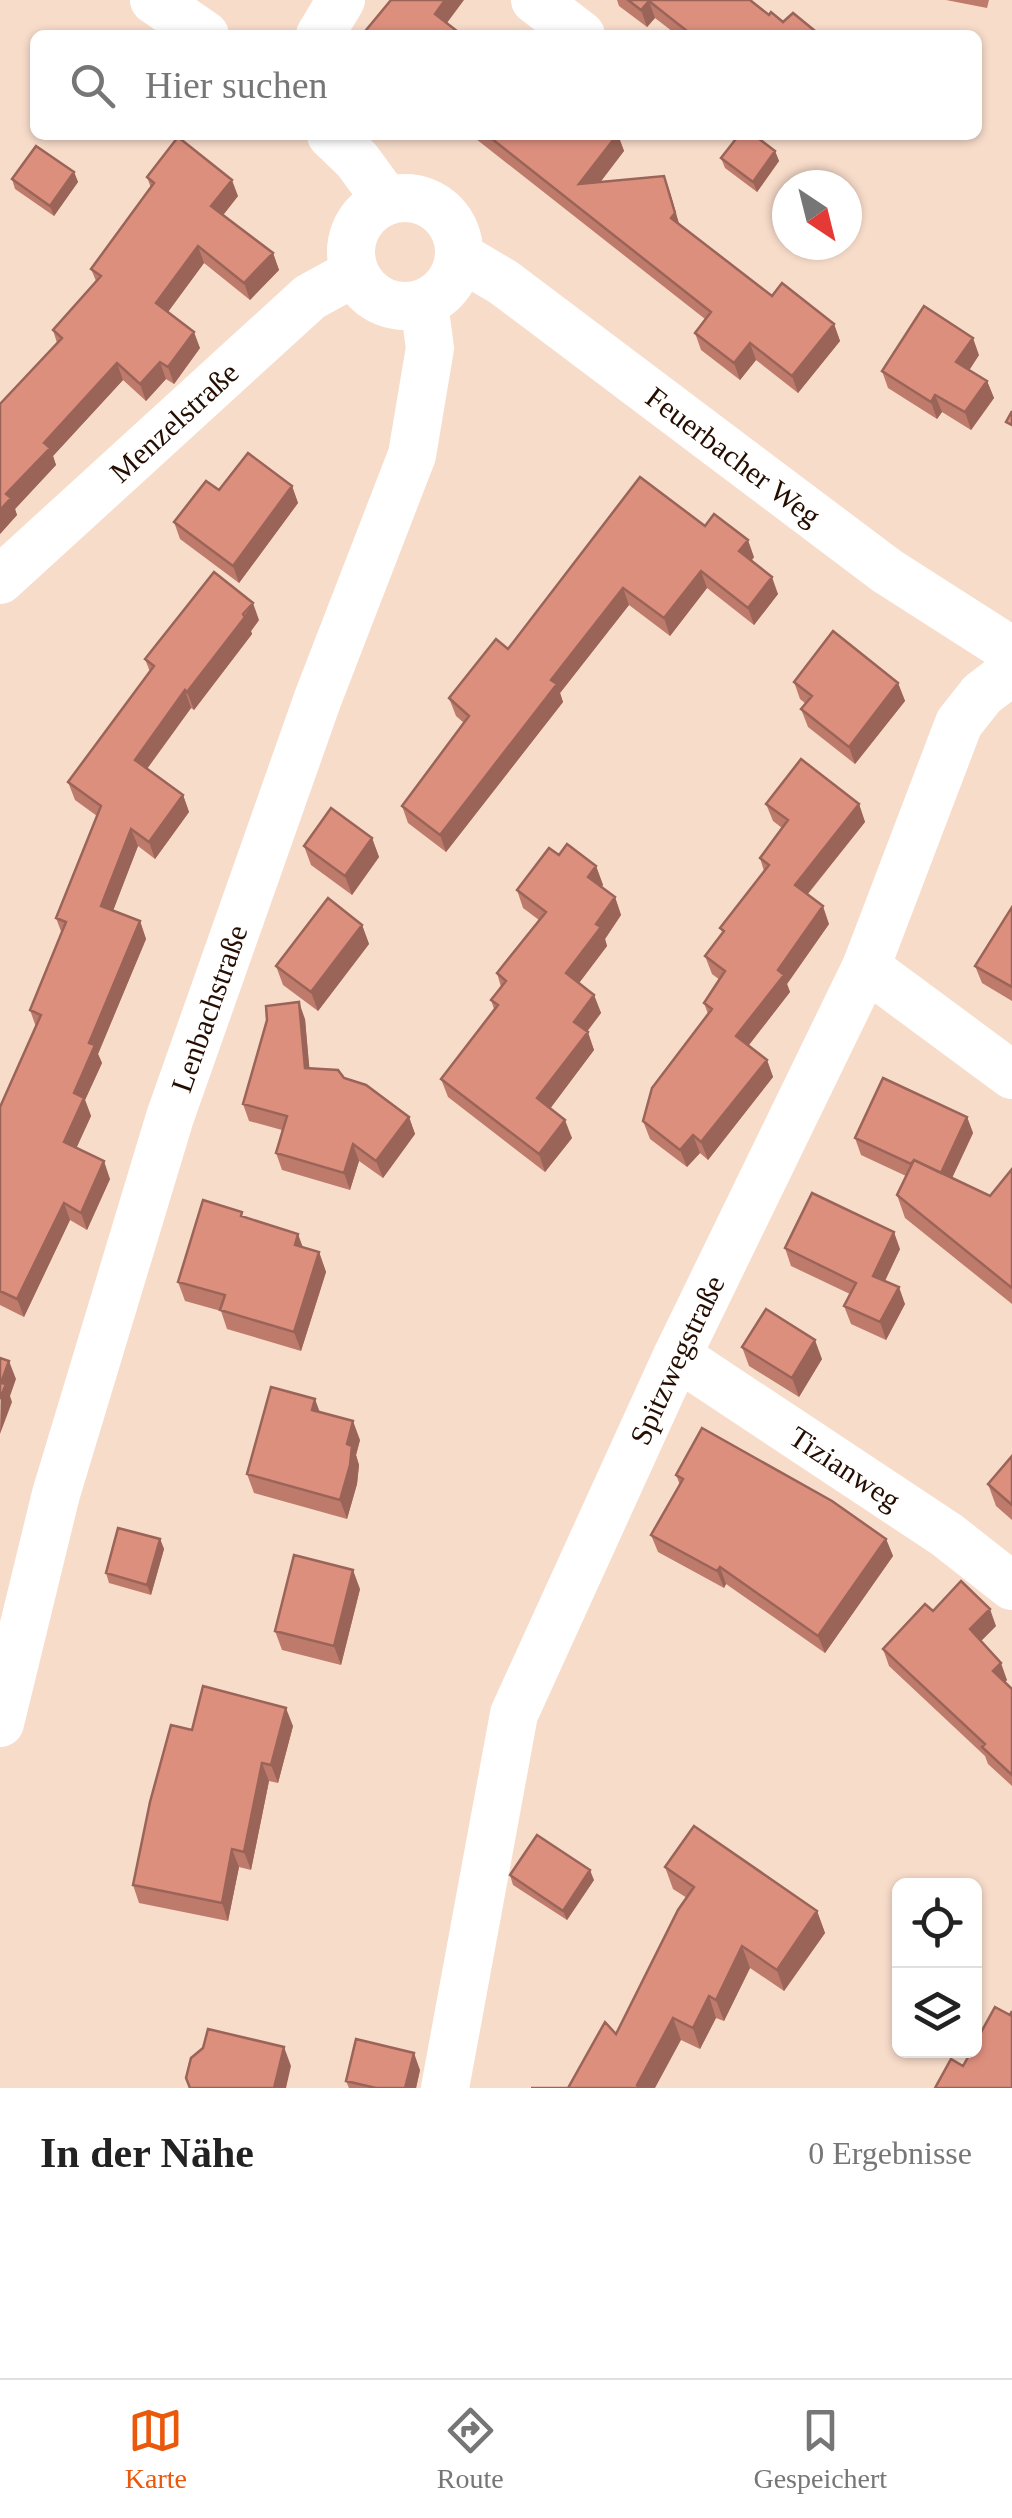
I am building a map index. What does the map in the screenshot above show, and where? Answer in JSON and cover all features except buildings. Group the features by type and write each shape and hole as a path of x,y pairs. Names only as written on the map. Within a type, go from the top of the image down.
{"street":[{"path":"154,0 198,30"},
{"path":"323,30 341,0"},
{"path":"535,0 574,30"},
{"path":"336,140 387,201"},
{"path":"408,198 429,204 446,216 456,235 459,256 454,276 441,292 424,304 403,307 383,302 366,290 354,272 350,252 355,230 368,212 387,201 408,198"},
{"name":"Feuerbacher Weg","path":"459,256 518,294 887,571 1012,651"},
{"name":"Menzelstraße","path":"0,580 310,297 354,272"},
{"name":"Lenbachstraße","path":"0,1722 56,1494 170,1117 318,698 412,456 430,348 424,304"},
{"name":"Spitzwegstraße","path":"444,2088 514,1714 677,1356 866,967 959,723 982,694 1012,671"},
{"path":"866,967 1012,1075"},
{"name":"Tizianweg","path":"677,1356 947,1535 1012,1586"}]}
